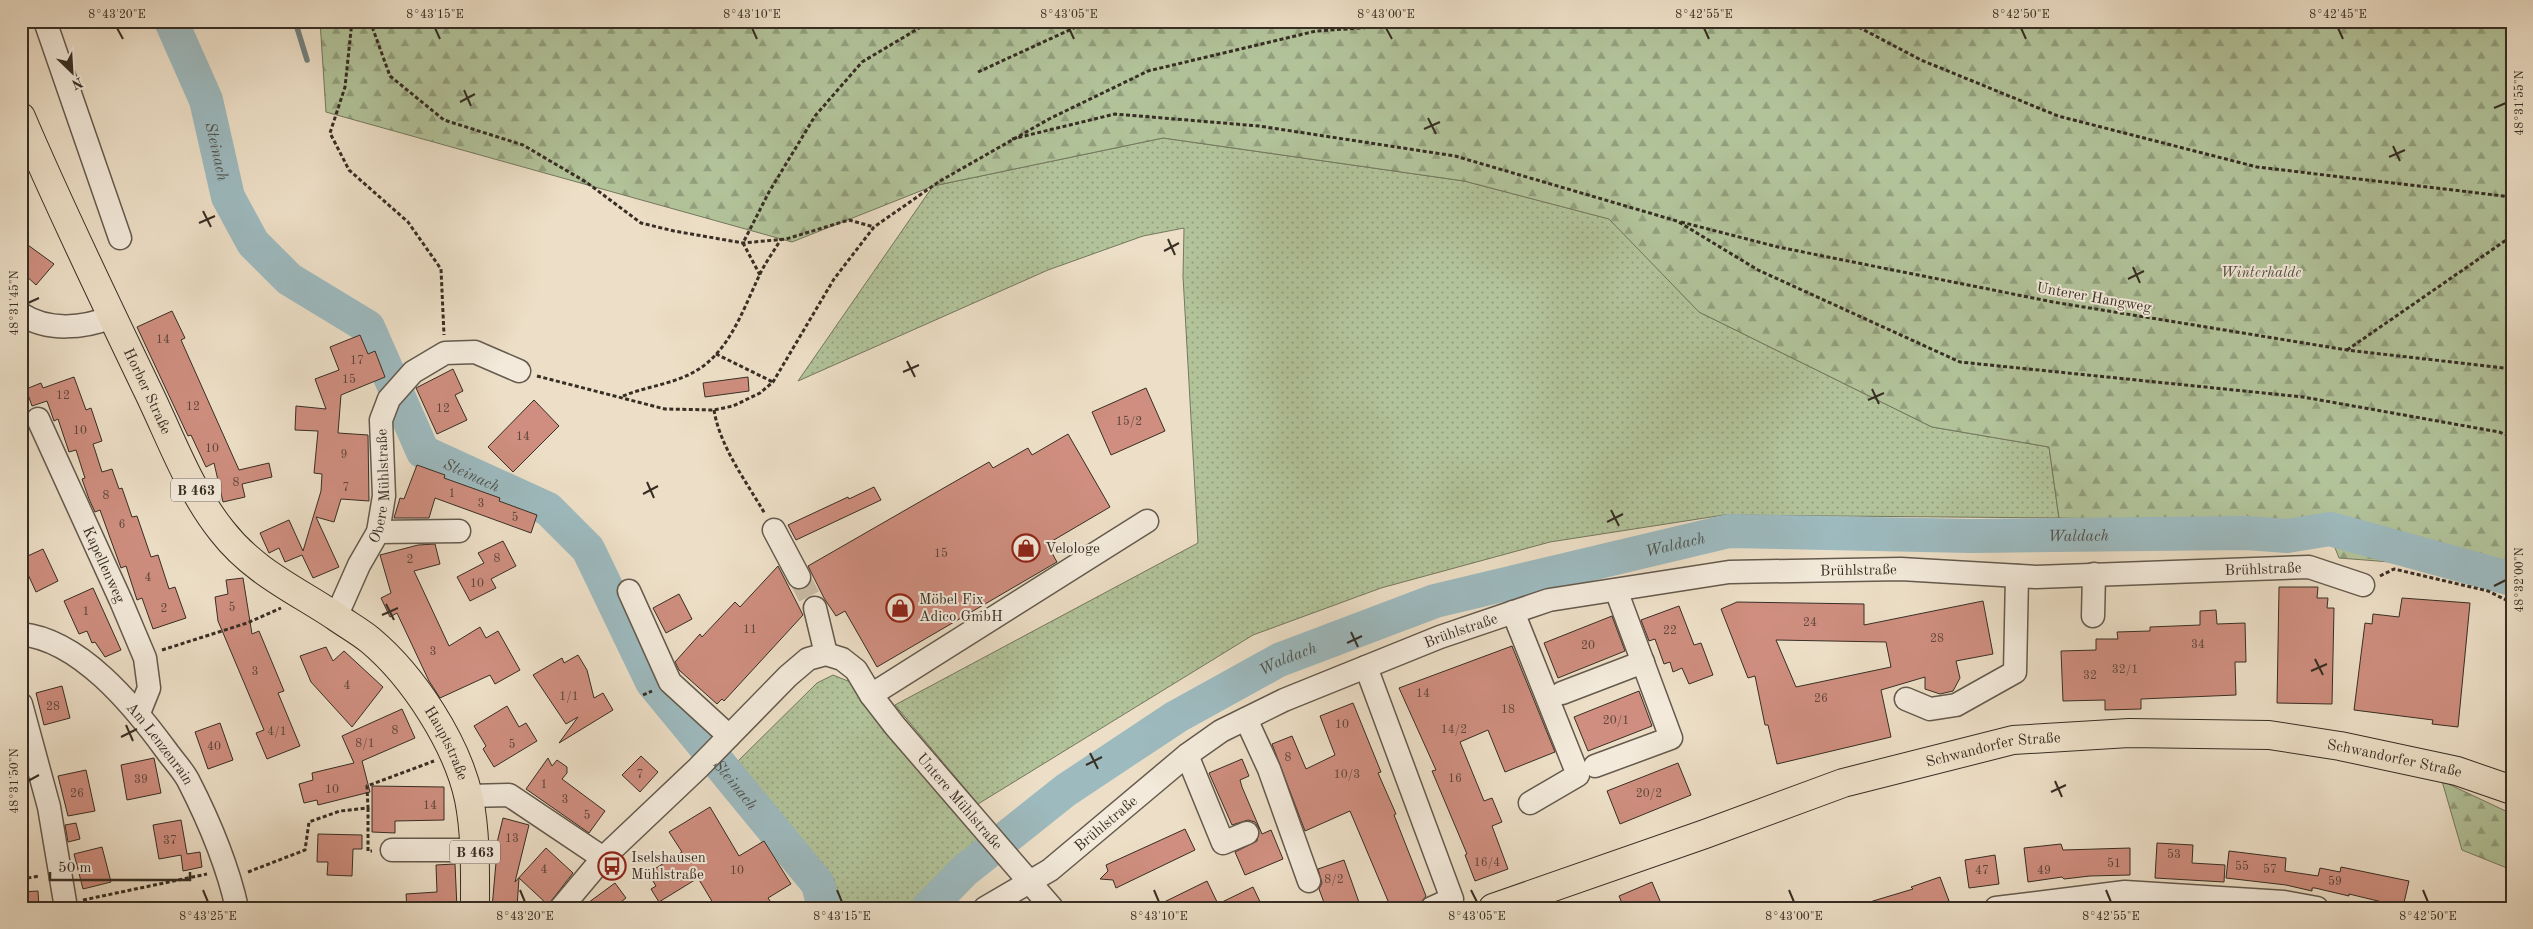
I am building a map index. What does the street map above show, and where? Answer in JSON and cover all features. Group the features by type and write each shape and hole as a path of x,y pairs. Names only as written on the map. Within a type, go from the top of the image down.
{"main road":[{"name":"Horber Straße","path":"21,117 112,317 198,495 222,532 257,568 336,617"},
{"name":"Hauptstraße","path":"336,617 370,640 397,666 426,704 453,754 468,796 475,850 475,908"},
{"name":"Schwandorfer Straße","path":"1493,908 1705,834 1843,783 2013,740 2129,733 2269,735 2340,746 2457,771 2512,790"}],"street":[{"path":"45,21 120,238"},
{"path":"21,314 49,326 93,324 112,317"},
{"name":"Obere Mühlstraße","path":"336,617 359,565 378,532 384,496 381,420 389,400 413,372 445,353 475,352 520,371"},
{"name":"Kapellenweg","path":"38,419 145,658 149,688 139,713"},
{"path":"871,695 1147,521"},
{"path":"774,530 799,577"},
{"path":"378,532 459,531"},
{"name":"Brühlstraße","path":"985,908 1022,873 1050,870 1187,755 1221,731 1284,700 1440,637 1549,600 1730,572 1901,569 2017,576 2309,567 2363,585"},
{"path":"2093,616 2094,574"},
{"path":"1906,699 1930,708 1956,705 2016,672 2017,576"},
{"path":"1596,766 1671,738 1616,590"},
{"path":"629,591 670,682 725,741"},
{"path":"561,908 603,858 698,768 788,676 808,659 826,654 815,608"},
{"path":"1512,612 1578,775 1530,803"},
{"name":"Am Lenzenrain","path":"21,634 32,635 60,646 83,661 139,713 187,778 218,844 237,908"},
{"name":"Untere Mühlstraße","path":"826,654 842,659 856,670 871,695 980,826 1052,908"},
{"path":"1562,693 1643,662"},
{"path":"1366,667 1442,903"},
{"path":"21,704 49,807 66,906"},
{"path":"1246,719 1269,768 1309,881"},
{"path":"1187,755 1223,843 1247,833"},
{"path":"468,796 509,795 603,858"},
{"path":"392,850 475,850"},
{"path":"1996,908 2125,892 2284,902 2317,908"}],"path":[{"path":"352,21 345,87 330,133 349,170 408,222 441,269 445,353"},
{"path":"370,21 390,76 444,120 523,145 586,182 640,223 674,232 743,243 781,239 849,220 874,227"},
{"path":"578,21 582,24 670,27 729,21"},
{"path":"743,243 769,192 815,116 862,62 931,21"},
{"path":"978,72 1089,21"},
{"path":"520,371 582,389 622,396 665,409 714,410 746,401 760,394 773,382 834,279 874,227 940,181 1012,139 1148,71 1316,31 1466,21"},
{"path":"1847,21 1921,60 2058,116 2257,166 2512,197"},
{"path":"1012,139 1115,114 1259,126 1455,156 1677,221 1758,270 1960,362 2303,397 2499,432 2512,437"},
{"name":"Unterer Hangweg","path":"1677,221 1778,247 2054,302 2347,350 2512,369"},
{"path":"2347,350 2512,236"},
{"path":"622,396 692,372 716,354 731,332 781,239"},
{"path":"743,243 760,275"},
{"path":"716,354 773,382"},
{"path":"714,410 717,426 732,458 774,530"},
{"path":"2363,585 2394,569 2488,591 2512,604"},
{"path":"145,658 176,644 247,623 306,597"},
{"path":"368,851 367,786 453,754"},
{"path":"66,906 228,874 305,850 309,822 340,810 368,808"}],"green space":[{"name":"Winterhalde","path":"320,21 2512,21 2512,590 2416,564 2339,558 2324,520 2289,523 2059,518 2049,447 1932,427 1699,312 1609,219 1464,181 1163,138 933,186 792,242 326,112"},
{"path":"1163,138 1464,181 1610,219 1699,312 1932,427 2049,447 2059,518 1724,515 1550,542 1381,588 1253,635 978,804 895,705 1198,543 1183,276 1184,228 1143,236 1048,270 798,381 933,186"},
{"path":"833,675 853,683 983,843 921,908 838,908 834,879 736,763 817,683"},
{"path":"2442,781 2512,814 2512,870 2462,850"}],"building":[{"path":"21,240 54,264 36,285 21,271"},
{"path":"172,311 185,338 181,340 239,470 269,463 272,477 242,484 245,497 223,502 214,463 206,467 191,435 188,436 137,327"},
{"path":"360,335 368,354 375,351 385,377 341,395 338,433 368,435 369,501 341,499 334,522 316,517 339,567 313,578 302,555 285,562 279,548 269,553 260,533 289,520 303,551 321,491 322,474 314,473 318,431 295,430 296,406 326,409 315,379 339,370 330,347"},
{"path":"453,369 463,391 455,395 467,420 437,434 416,388"},
{"path":"74,377 86,410 91,408 102,441 93,444 102,472 112,469 119,489 122,488 132,517 137,516 151,557 158,555 169,589 175,587 186,618 153,629 142,598 137,600 126,566 121,568 100,510 95,512 89,499 82,479 85,478 76,450 69,452 58,419 54,421 47,401 32,406 26,389 41,383 43,388"},
{"path":"748,377 749,391 705,397 703,383"},
{"path":"1146,388 1165,431 1111,455 1092,412"},
{"path":"534,400 559,426 513,472 488,447"},
{"path":"1068,434 1110,507 1047,544 1057,562 877,667 845,611 836,616 824,598 808,566 989,462 993,468 1028,448 1032,455"},
{"path":"417,465 445,475 444,478 500,498 499,501 537,515 531,533 435,498 429,518 394,518 400,498 404,499"},
{"path":"874,487 881,500 796,540 788,525"},
{"path":"503,541 516,566 491,579 496,588 470,601 457,577 484,563 478,553"},
{"path":"435,544 440,564 414,571 449,646 480,627 486,638 498,631 520,670 495,684 490,675 440,698 429,681 397,613 390,617 381,598 391,593 380,555 418,545"},
{"path":"43,549 58,581 36,592 21,559"},
{"path":"778,566 803,615 724,701 722,699 717,704 679,670 675,662 700,634 702,637 735,602 740,607"},
{"path":"243,578 252,634 259,631 284,691 278,693 300,746 267,759 256,733 264,730 218,621 215,597 228,594 226,580"},
{"path":"2279,587 2318,587 2317,598 2328,598 2327,608 2334,608 2332,704 2277,703"},
{"path":"93,588 121,650 105,657 95,642 92,643 87,631 79,634 64,601"},
{"path":"679,594 692,619 666,633 653,608"},
{"path":"2402,598 2470,603 2458,727 2432,724 2433,720 2354,710 2365,623 2372,624 2373,614 2399,617"},
{"path":"1983,601 1993,654 1956,661 1960,678 1953,691 1940,694 1925,689 1925,677 1881,690 1891,737 1777,764 1768,725 1765,725 1755,676 1748,678 1721,609 1737,602 1864,604 1864,625","holes":["1776,640 1886,642 1891,667 1796,687"]},
{"path":"1679,606 1694,645 1701,643 1713,675 1689,684 1682,668 1673,672 1670,662 1664,664 1655,639 1649,641 1641,620"},
{"path":"2216,610 2217,624 2245,623 2246,662 2235,662 2236,695 2141,699 2141,709 2105,710 2105,700 2063,701 2061,651 2096,650 2096,639 2118,639 2117,632 2150,631 2150,627 2200,625 2200,611"},
{"path":"1612,616 1625,651 1558,678 1544,643"},
{"path":"1512,646 1555,752 1505,772 1488,730 1460,742 1484,801 1492,798 1502,822 1492,826 1508,869 1475,881 1465,855 1467,854 1432,771 1436,770 1399,688"},
{"path":"326,647 333,661 344,651 383,687 352,727 311,682 300,656"},
{"path":"578,655 587,670 594,698 603,693 613,710 559,743 578,717 566,724 533,675 562,658 564,663"},
{"path":"62,686 70,718 44,725 36,693"},
{"path":"1639,691 1652,726 1588,751 1574,717"},
{"path":"1353,703 1381,772 1378,773 1396,814 1394,815 1426,896 1420,904 1412,908 1391,908 1350,811 1305,831 1272,744 1292,736 1306,769 1335,755 1320,716"},
{"path":"507,706 519,727 526,723 537,741 494,767 483,749 486,746 474,726"},
{"path":"402,709 415,738 362,761 370,792 318,805 317,800 304,803 299,784 313,780 312,773 354,763 342,736"},
{"path":"220,723 233,760 208,769 195,732"},
{"path":"641,756 658,772 640,792 622,775"},
{"path":"154,758 161,793 127,800 121,765"},
{"path":"548,758 552,766 557,760 567,767 567,773 562,779 605,811 589,833 526,789"},
{"path":"1242,759 1249,776 1240,780 1242,787 1262,834 1271,830 1283,859 1245,875 1235,852 1257,841 1259,828 1255,822 1248,820 1232,825 1209,773"},
{"path":"1678,763 1691,795 1620,824 1607,791"},
{"path":"86,770 95,811 68,816 58,776"},
{"path":"372,786 444,787 444,820 395,821 395,833 372,832"},
{"path":"710,807 739,856 764,841 791,884 768,898 775,908 716,908 698,878 659,902 651,889 656,886 648,873 682,852 669,832"},
{"path":"503,818 529,825 515,882 546,848 573,873 548,905 519,878 517,908 492,908 497,851 495,851"},
{"path":"181,820 187,854 200,852 202,867 183,871 181,855 159,859 153,825"},
{"path":"76,823 80,839 68,842 65,825"},
{"path":"1185,829 1195,850 1116,888 1113,880 1100,879 1108,871 1106,865"},
{"path":"318,834 362,835 362,849 353,849 352,876 327,875 328,862 317,862"},
{"path":"2157,843 2193,845 2192,863 2225,865 2224,882 2155,878"},
{"path":"2061,844 2063,850 2130,848 2130,875 2064,879 2062,877 2028,882 2024,848"},
{"path":"102,847 111,882 83,889 74,854"},
{"path":"2229,851 2286,858 2285,871 2318,876 2320,868 2340,872 2341,867 2409,881 2403,907 2315,888 2312,888 2312,891 2286,885 2226,878"},
{"path":"1995,855 1999,884 1969,888 1965,860"},
{"path":"1344,860 1361,908 1326,908 1319,889 1322,883 1318,869"},
{"path":"455,864 457,908 407,908 406,894 437,892 436,865"},
{"path":"1940,877 1949,901 1925,908 1864,908 1863,904 1913,889 1911,887"},
{"path":"1207,881 1218,904 1253,887 1263,908 1152,908"},
{"path":"1652,882 1663,908 1624,908 1619,896"},
{"path":"615,883 626,898 613,908 581,908"},
{"path":"38,891 39,908 21,908 21,892"}],"waterway":[{"name":"Steinach","path":"171,21 206,100 228,197 253,243 289,279 368,327 423,452 548,509 588,549 652,682 818,884 824,908"},
{"path":"295,21 307,60"},
{"name":"Waldach","path":"928,908 964,871 1066,790 1176,717 1279,660 1435,601 1729,531 1971,536 2246,533 2287,536 2330,529 2512,579"}],"tunnel":[{"path":"799,577 815,608"}],"place":[{"name":"Velologe","path":"1026,548"},
{"name":"Möbel Fix Adico GmbH","path":"900,608"},
{"name":"Iselshausen Mühlstraße","path":"612,866"}]}
